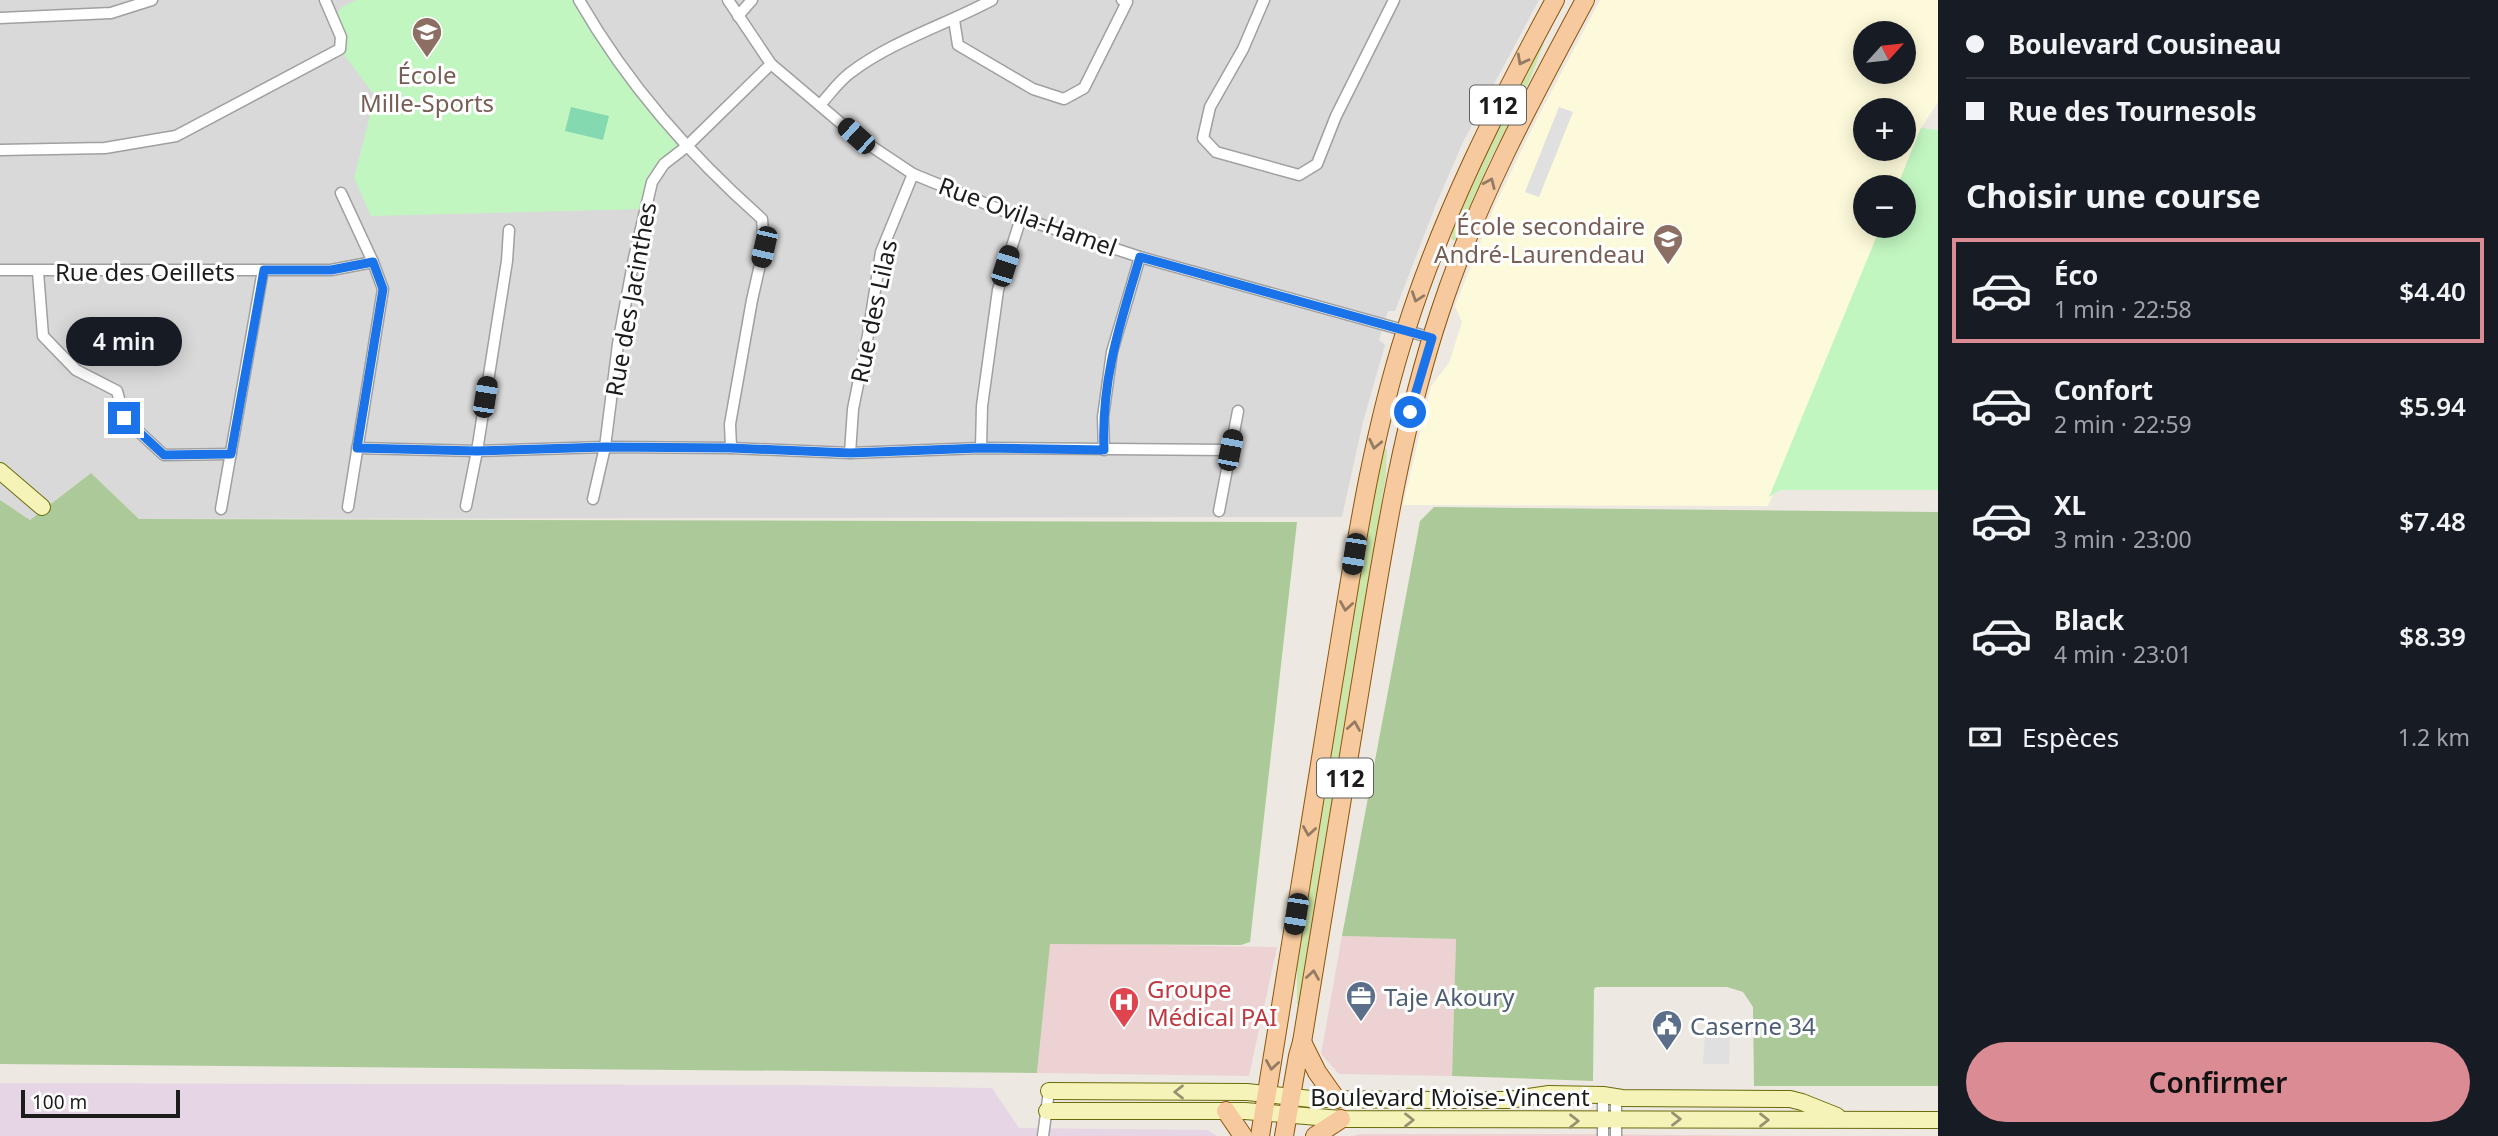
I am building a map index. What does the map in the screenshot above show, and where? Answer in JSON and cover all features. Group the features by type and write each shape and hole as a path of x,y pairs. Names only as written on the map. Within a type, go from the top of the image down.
{"main road":[{"name":"112","path":"1261,1136 1361,515 1380,422 1405,331 1428,264 1465,174 1502,97 1555,0"},
{"name":"112","path":"1284,1136 1302,1042 1388,514 1405,435 1432,338 1464,244 1494,175 1585,0"},
{"path":"1302,1042 1317,1072 1336,1099"},
{"path":"1226,1111 1243,1136"},
{"path":"1315,1136 1341,1119"}],"street":[{"path":"0,18 111,13 152,0"},
{"path":"0,150 106,148 176,136 340,49 341,37 325,0"},
{"path":"579,0 620,65 686,147 762,219 764,247 730,425 731,448"},
{"name":"Rue Ovila-Hamel","path":"728,0 771,64 856,136 913,174 1021,218 1140,257 1432,338"},
{"path":"738,16 752,0"},
{"path":"820,105 848,74 882,52 992,0"},
{"path":"954,20 958,45 1033,89 1064,99 1084,88 1127,2 1122,0"},
{"path":"1264,0 1243,49 1210,107 1203,138 1216,152 1299,176 1317,164 1336,116 1394,0"},
{"name":"Rue des Jacinthes","path":"593,499 605,447 618,344 634,258 652,183 664,164 686,147 771,64"},
{"name":"Rue des Lilas","path":"850,453 853,409 881,252 913,174"},
{"path":"341,192 383,289 348,507"},
{"path":"981,448 982,406 998,290 1021,218"},
{"path":"466,506 507,261 509,230"},
{"path":"1104,450 1103,417 1112,352 1140,257"},
{"name":"Rue des Oeillets","path":"0,270 331,270 373,262"},
{"path":"221,509 264,270"},
{"path":"38,272 43,336 76,370 117,391 124,418 164,455 231,454"},
{"path":"1219,511 1238,411"},
{"path":"357,448 477,451 605,447 731,448 850,453 981,448 1230,450"},
{"path":"0,471 42,507"},
{"path":"1043,1136 1049,1091"},
{"name":"Boulevard Moïse-Vincent","path":"1049,1091 1266,1103 1341,1119 1609,1128 1846,1120 1938,1120"},
{"name":"Boulevard Moïse-Vincent","path":"1289,1106 1336,1099 1501,1100 1544,1095 1790,1100 1802,1102 1846,1120"},
{"path":"1609,1128 1610,1097"},
{"name":"Boulevard Moïse-Vincent","path":"1047,1111 1226,1111 1266,1103"}],"shaded area":[{"path":"0,0 1539,0 1463,142 1395,311 1388,311 1379,340 1385,345 1363,422 1342,517 139,519 91,473 30,520 0,500"},
{"name":"École secondaire André-Laurendeau","path":"1600,0 1938,0 1938,102 1916,140 1916,98 1853,98 1853,161 1908,161 1902,175 1853,175 1853,238 1877,238 1768,506 1403,505 1431,386 1449,363 1462,322 1455,306 1495,205"},
{"path":"1559,107 1573,112 1539,197 1525,192"},
{"path":"1342,936 1456,939 1452,1076 1339,1074 1321,1054"},
{"path":"1049,943 1277,947 1249,1076 1037,1073"},
{"path":"1705,1035 1730,1035 1729,1064 1703,1064"},
{"path":"0,1083 992,1088 1019,1128 1208,1130 1217,1136 0,1136"},
{"path":"1577,1134 1785,1136 1353,1136"}],"green space":[{"path":"356,0 579,0 686,147 664,164 646,209 371,216 354,178 375,96 340,49 334,18 342,7"},
{"path":"1542,42 1544,43 1529,82 1489,163 1456,241 1451,239 1454,221 1491,139"},
{"path":"571,107 609,116 603,140 565,131"},
{"path":"1921,128 1938,130 1938,490 1780,490 1769,497 1876,238 1916,238 1916,175 1902,175 1908,161 1916,161 1916,140"},
{"path":"1383,448 1387,449 1386,475 1299,1005 1297,962 1360,571"},
{"path":"91,473 139,519 1297,522 1250,942 1241,945 1050,944 1037,1073 0,1064 0,500 30,520"},
{"path":"1434,507 1938,512 1938,1086 1754,1086 1753,1007 1743,992 1727,987 1596,987 1593,1081 1452,1076 1456,939 1342,936 1420,521"}],"place":[{"name":"École Mille-Sports","path":"427,59"},
{"name":"École secondaire André-Laurendeau","path":"1668,266"},
{"name":"Taje Akoury","path":"1361,1023"},
{"name":"Groupe Médical PAI","path":"1124,1029"},
{"name":"Caserne 34","path":"1667,1052"}],"route":[{"path":"124,418 164,455 231,454 264,270 331,270 373,262 383,289 357,448 477,451 605,447 731,448 850,453 981,448 1104,450 1103,417 1112,352 1140,257 1432,338 1410,412"}]}
